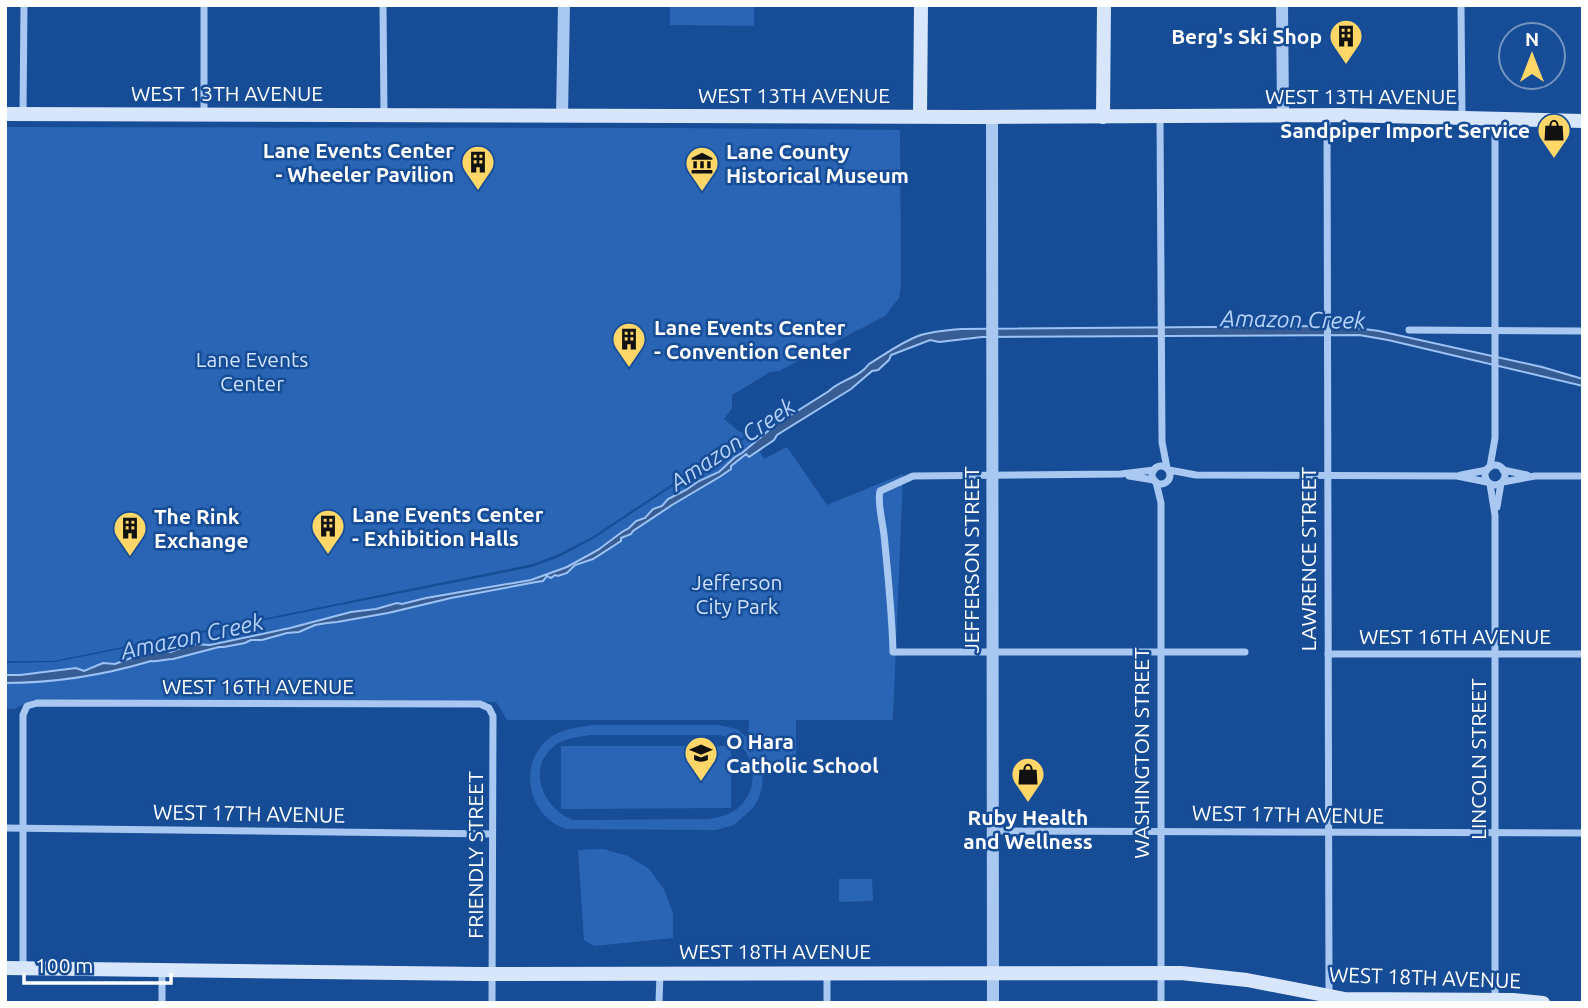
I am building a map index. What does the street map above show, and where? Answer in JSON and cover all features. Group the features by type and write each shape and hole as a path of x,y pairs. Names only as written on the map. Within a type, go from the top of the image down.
{"main road":[{"path":"920,116 921,5"},
{"path":"1103,117 1104,5"},
{"name":"WEST 13TH AVENUE","path":"5,114 1327,116 1583,121"},
{"name":"WEST 18TH AVENUE","path":"5,968 492,974 1161,973 1222,976 1262,982 1329,1000 1543,1003"}],"street":[{"path":"23,113 24,5"},
{"path":"204,5 204,114"},
{"path":"383,5 384,114"},
{"path":"562,116 564,5"},
{"path":"1282,5 1283,116"},
{"path":"1461,5 1462,118"},
{"name":"LAWRENCE STREET","path":"1327,116 1329,1000"},
{"name":"JEFFERSON STREET","path":"992,117 993,1003"},
{"path":"1160,117 1162,442 1170,475 1168,481"},
{"path":"1489,483 1485,476 1495,438 1495,119"},
{"path":"1409,330 1583,331"},
{"path":"1495,438 1505,476 1502,483"},
{"path":"1155,481 1152,475 1162,442"},
{"path":"1245,652 893,652 892,611 880,491 913,476 1121,474 1163,466 1196,475 1457,476 1497,466 1535,476 1583,476"},
{"path":"1121,474 1163,484 1196,475"},
{"path":"1457,476 1496,485 1535,476"},
{"name":"WASHINGTON STREET","path":"1155,481 1161,503 1161,1003"},
{"name":"WASHINGTON STREET","path":"1161,503 1168,481"},
{"name":"LINCOLN STREET","path":"1489,483 1495,514 1495,1001"},
{"name":"LINCOLN STREET","path":"1495,514 1502,483"},
{"name":"WEST 16TH AVENUE","path":"1328,654 1583,654"},
{"name":"WEST 16TH AVENUE","path":"23,828 23,715 27,706 37,703 411,704 480,705 489,708"},
{"name":"FRIENDLY STREET","path":"489,708 493,716 492,1003"},
{"name":"WEST 17TH AVENUE","path":"5,828 492,834"},
{"path":"23,828 23,968"},
{"name":"WEST 17TH AVENUE","path":"993,831 1583,833"},
{"path":"162,970 162,1003"},
{"path":"827,972 827,1003"},
{"path":"659,1003 660,973"}],"green space":[{"path":"670,5 754,5 754,26 670,25"},
{"name":"Lane Events Center","path":"5,127 900,130 899,298 885,316 779,371 770,372 732,395 732,408 724,419 738,431 748,434 592,537 559,554 533,564 53,661 5,661"},
{"name":"Jefferson City Park","path":"750,435 764,459 787,447 827,505 903,474 893,720 796,720 796,769 763,770 758,800 734,825 716,830 566,829 543,814 531,790 532,763 547,740 557,733 594,725 718,725 737,729 748,738 749,720 507,720 496,702 33,700 14,709 5,709 5,663 55,662 532,567 559,557 593,539","holes":["590,735 718,735 741,746 748,756 753,779 744,802 734,811 721,816 707,819 573,820 553,806 541,786 542,763 547,753 557,744 569,739"]},
{"path":"561,746 731,746 731,808 561,809"},
{"path":"603,849 628,856 649,869 664,889 673,913 673,938 594,946 584,940 578,850"},
{"path":"839,879 872,879 873,901 839,902"}],"shaded area":[{"path":"1317,326 1379,331 1542,367 1583,379 1583,386 1359,335 982,337 939,342 930,340 891,355 878,370 872,371 851,389 777,435 749,457 746,454 721,476 621,538 621,541 593,559 575,565 567,573 551,578 547,576 543,581 315,625 299,632 97,674 42,682 5,683 5,675 76,668 84,671 103,663 115,664 163,650 171,652 191,644 210,645 351,612 531,580 567,567 598,550 636,521 645,518 653,509 662,506 668,499 719,472 775,425 860,373 892,349 923,334 962,329"}],"place":[{"name":"Berg's Ski Shop","path":"1346,66"},
{"name":"Sandpiper Import Service","path":"1554,160"},
{"name":"Lane Events Center - Wheeler Pavilion","path":"478,192"},
{"name":"Lane County Historical Museum","path":"702,193"},
{"name":"Lane Events Center - Convention Center","path":"629,369"},
{"name":"Lane Events Center - Exhibition Halls","path":"328,556"},
{"name":"The Rink Exchange","path":"130,558"},
{"name":"O Hara Catholic School","path":"701,783"},
{"name":"Ruby Health and Wellness","path":"1028,804"}],"water label":[{"name":"Amazon Creek","path":"1293,319"},
{"name":"Amazon Creek","path":"732,444"},
{"name":"Amazon Creek","path":"192,636"}]}
